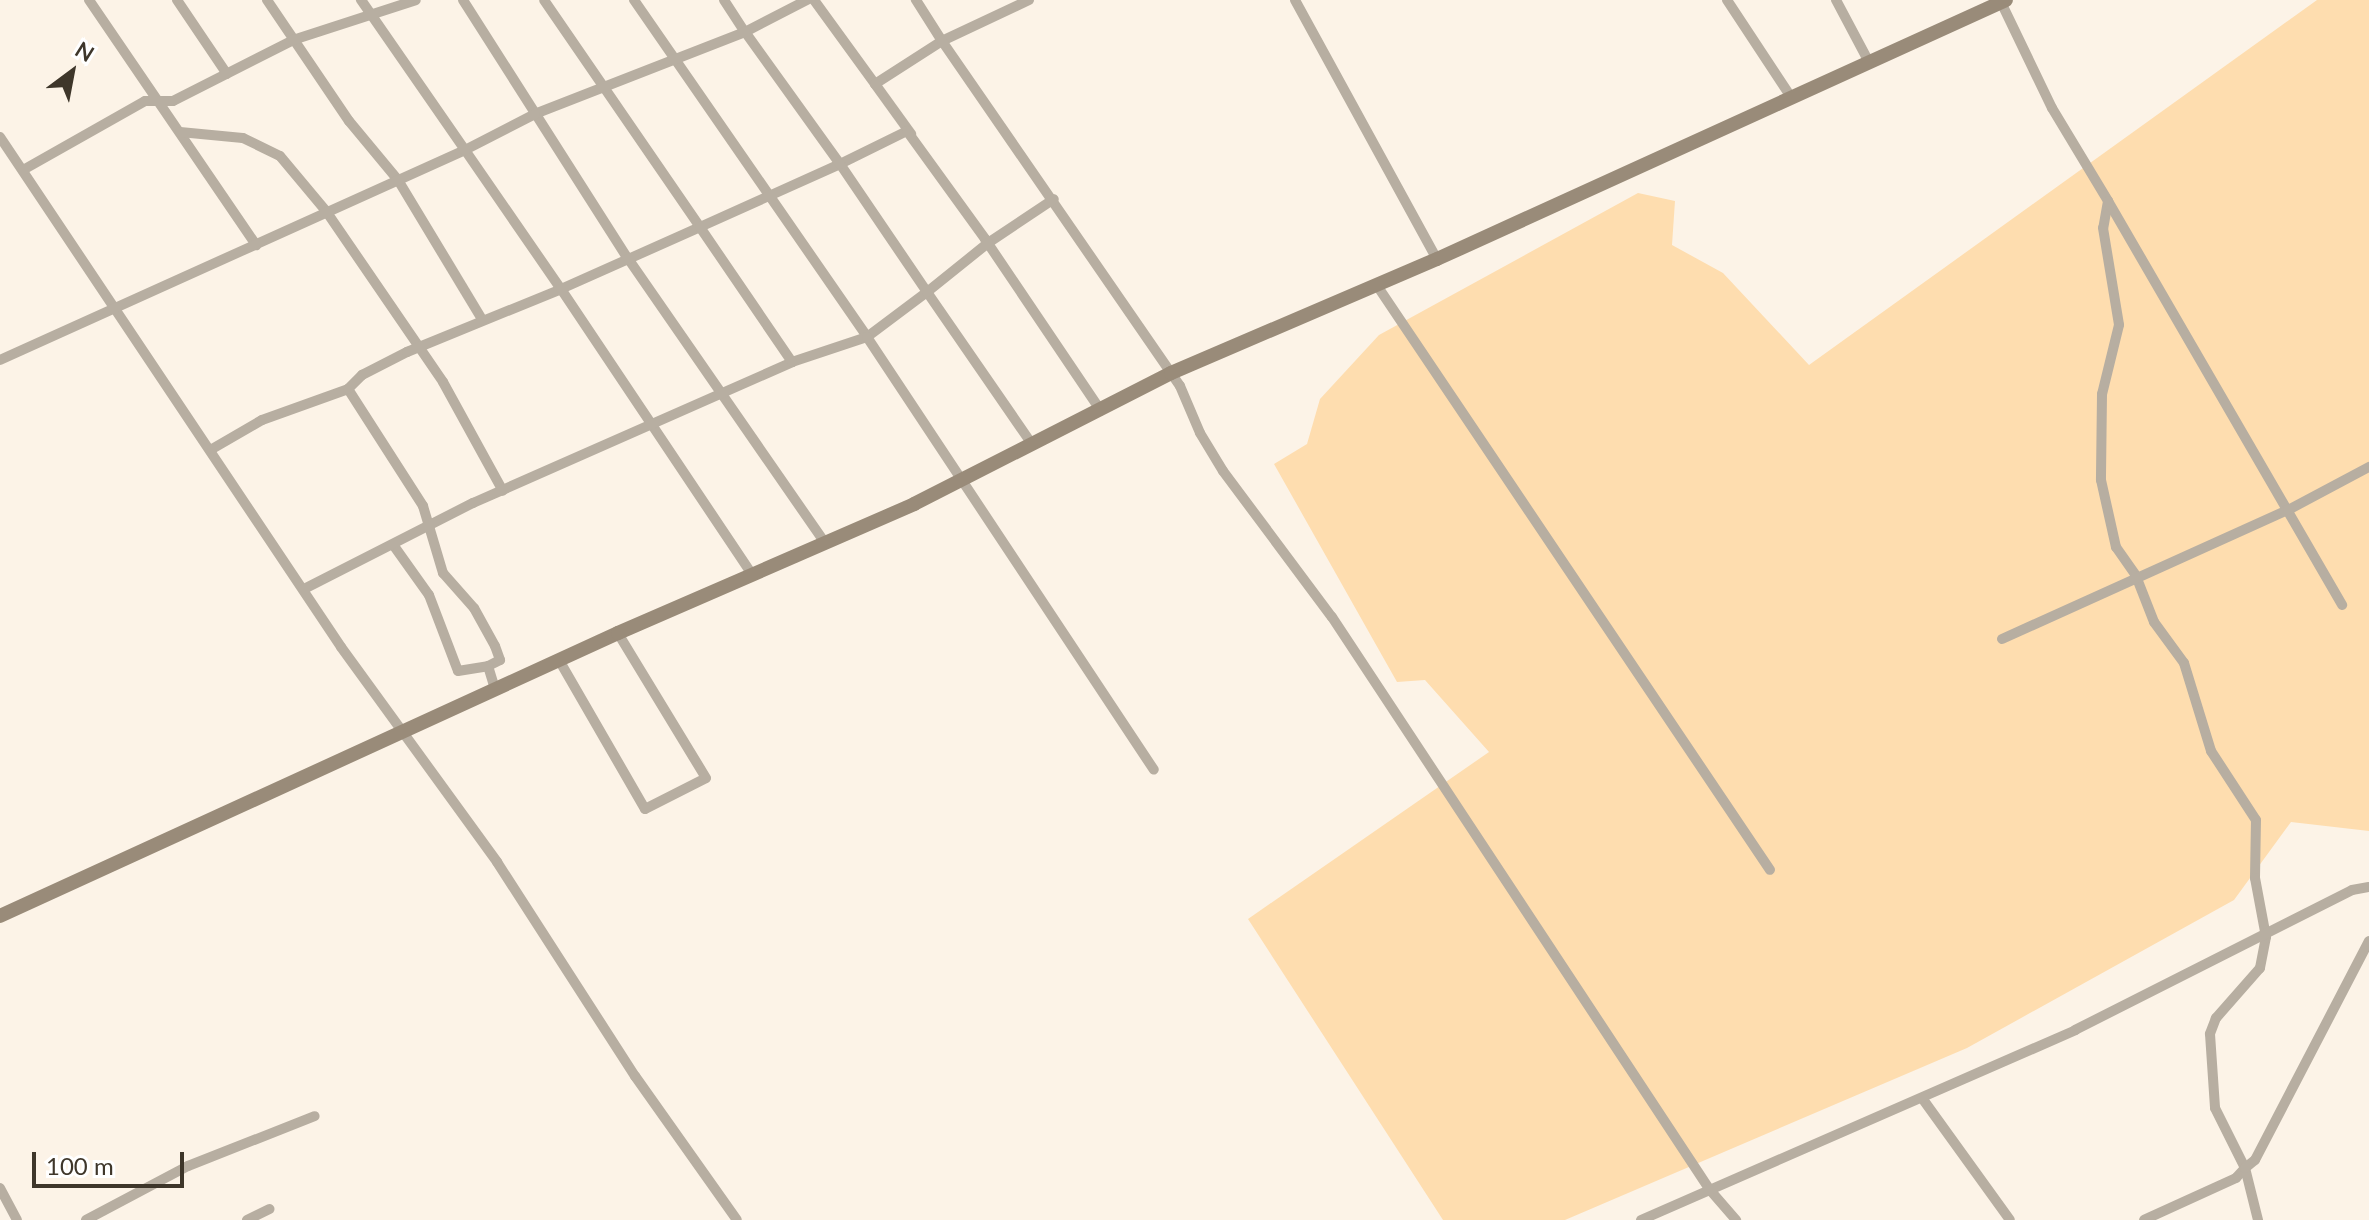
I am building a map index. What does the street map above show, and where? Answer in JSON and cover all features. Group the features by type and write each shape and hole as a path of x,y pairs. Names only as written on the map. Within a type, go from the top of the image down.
{"street":[{"path":"89,0 142,83 160,101 256,245"},
{"path":"177,0 227,74"},
{"path":"267,0 293,40 398,180 482,319"},
{"path":"361,0 561,289 751,573"},
{"path":"23,170 145,101 173,101 293,40 416,0"},
{"path":"463,0 627,257 724,391 824,542"},
{"path":"544,0 792,362"},
{"path":"634,0 867,337 958,480 1154,770"},
{"path":"724,0 1032,444"},
{"path":"0,360 120,309 326,211 465,150 535,114 745,32 807,0"},
{"path":"814,0 988,243 1101,411"},
{"path":"916,0 1171,373 1223,471 1332,617 1710,1190 1736,1220"},
{"path":"875,84 1006,5 1029,0"},
{"path":"1295,0 1437,259"},
{"path":"1727,0 1791,97"},
{"path":"1836,0 1869,62"},
{"path":"0,916 958,480 1101,411 1171,373 1437,259 2003,1 2052,108 2342,605"},
{"path":"212,449 262,420 348,389 362,375 418,347 561,289 907,131 988,243"},
{"path":"180,132 243,138 280,156 326,211 418,347 503,491"},
{"path":"0,137 120,309 401,733 497,862 635,1076 737,1220"},
{"path":"304,589 503,491 651,427 724,391 792,362 867,337 988,243 1054,199"},
{"path":"2108,201 2103,228 2119,325 2102,394 2101,480 2116,547 2136,576 2154,622 2184,663 2211,751 2256,820 2255,878 2266,937 2260,968 2216,1018 2210,1034 2215,1108 2245,1168 2258,1220"},
{"path":"1376,284 1770,870"},
{"path":"348,389 408,478 429,527 443,573 474,608 500,660 488,666 458,671 429,595 394,546"},
{"path":"2002,639 2288,510 2369,467"},
{"path":"559,660 645,809 706,778 618,633"},
{"path":"488,666 495,689"},
{"path":"1641,1220 1922,1098 2266,937 2352,890 2369,887"},
{"path":"2144,1220 2236,1178 2255,1160 2369,941"},
{"path":"1922,1098 2010,1220"},
{"path":"86,1220 188,1166 315,1116"},
{"path":"0,1188 17,1220"},
{"path":"247,1220 270,1209"}],"shaded area":[{"path":"2317,0 2369,0 2369,831 2291,822 2234,900 1967,1048 1565,1220 1443,1220 1248,919 1489,752 1425,680 1397,682 1274,464 1307,444 1320,399 1379,335 1638,193 1675,201 1672,245 1723,273 1809,365"}]}
